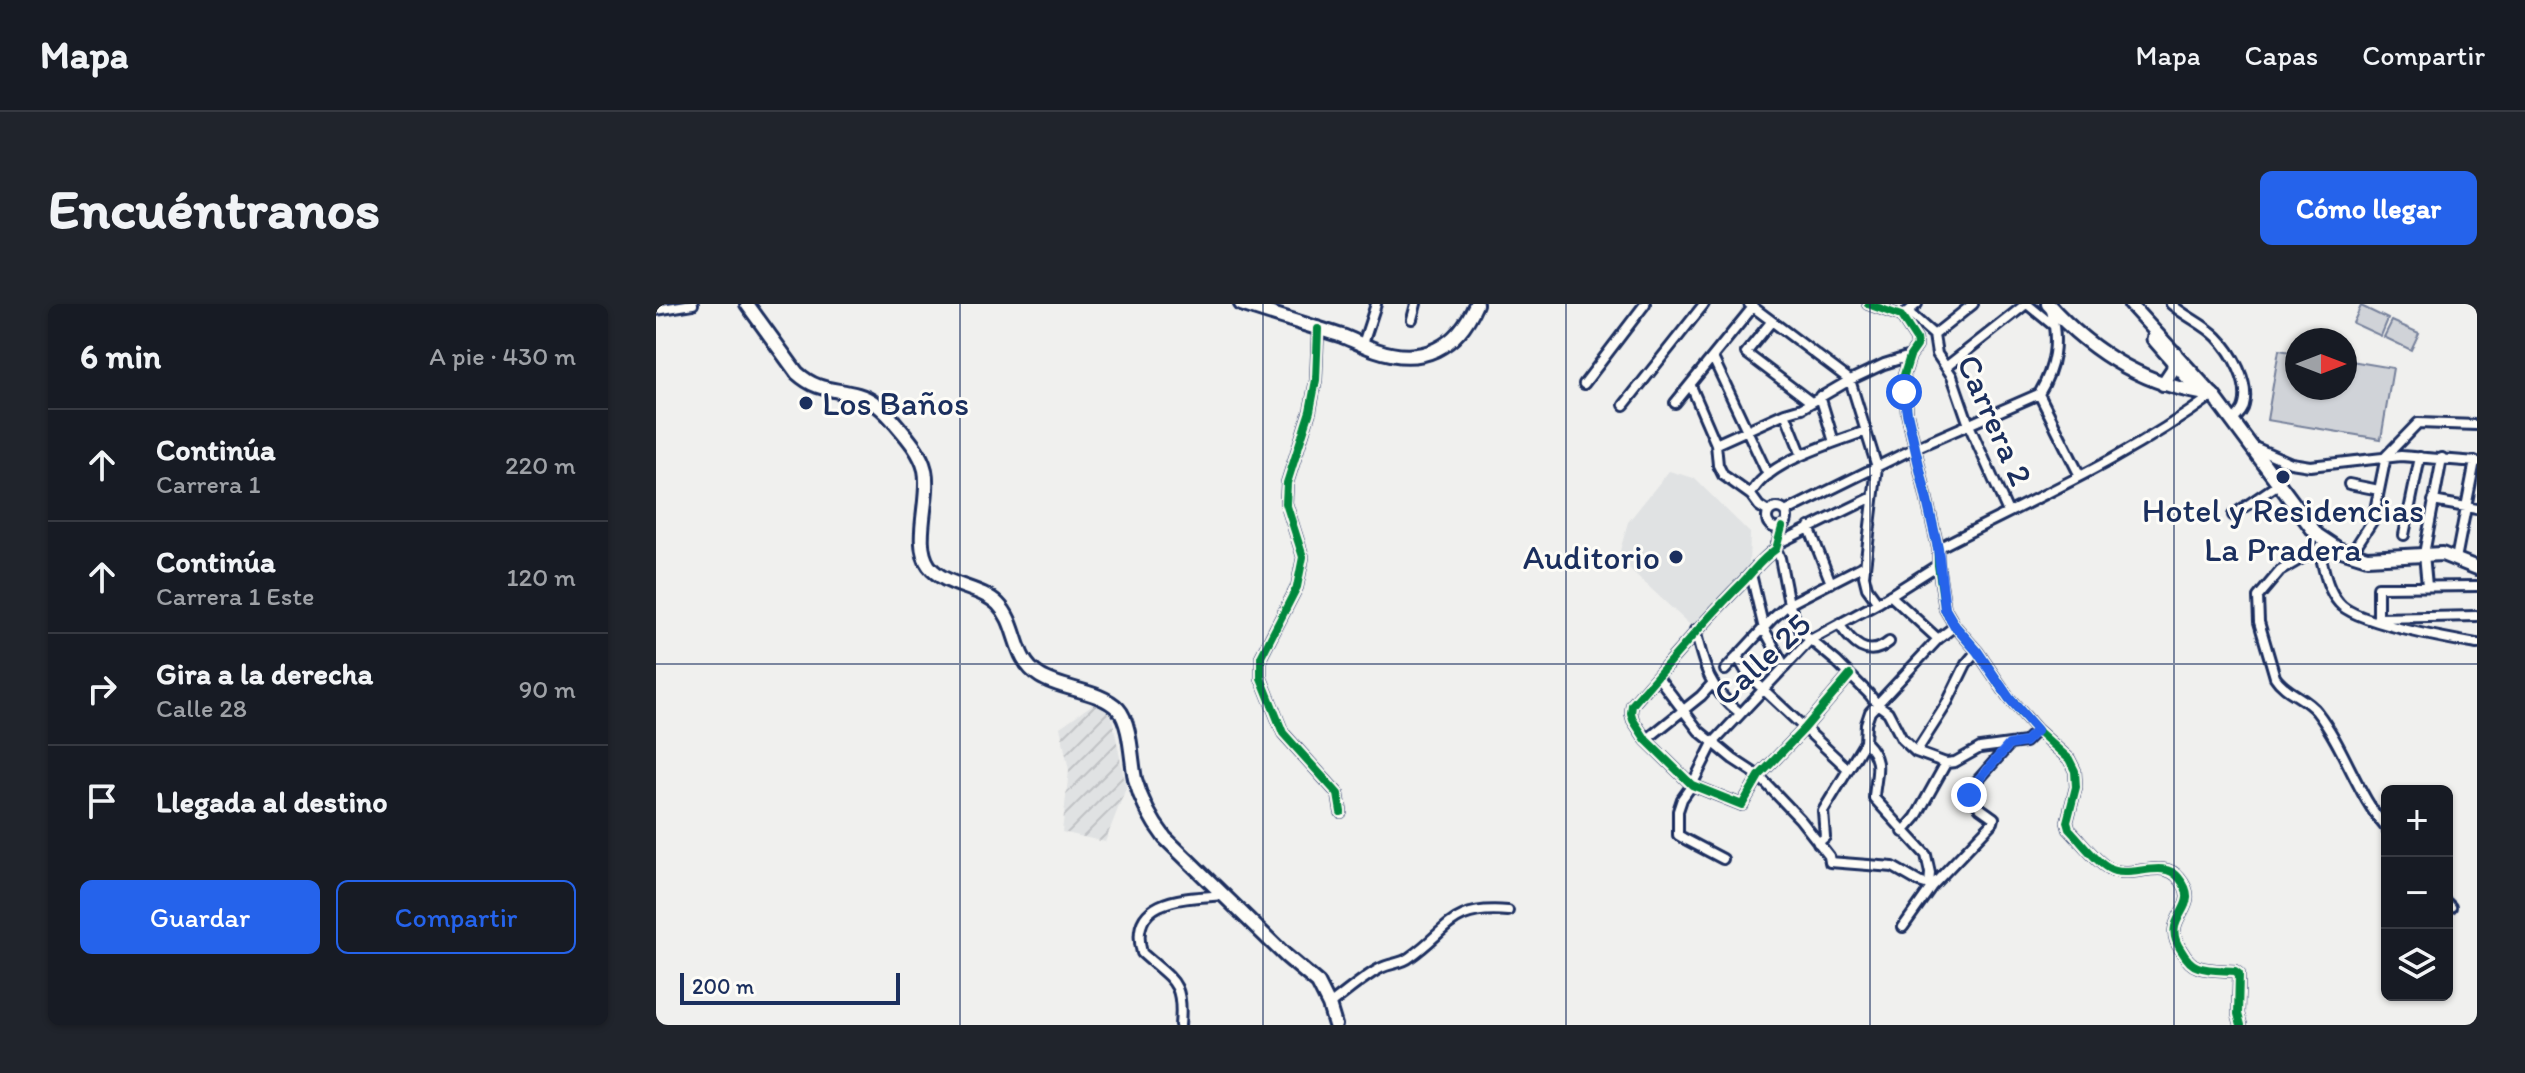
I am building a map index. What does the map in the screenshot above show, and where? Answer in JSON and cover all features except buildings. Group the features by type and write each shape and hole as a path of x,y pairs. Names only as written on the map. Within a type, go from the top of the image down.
{"main road":[{"path":"747,304 805,380 828,390 866,398 895,423 915,449 924,468 926,491 922,535 928,565 997,602 1007,617 1021,656 1032,670 1048,681 1102,698 1117,709 1125,722 1135,778 1147,811 1165,838 1286,956 1318,983 1335,1025"},
{"path":"1241,304 1276,310 1378,351 1400,355 1433,352 1451,342 1476,304"},
{"path":"2049,306 2101,354 2131,371 2163,384 2207,394 2233,420 2324,547 2380,559 2442,554 2477,568"},
{"path":"2163,384 2175,359"}],"street":[{"path":"656,310 693,304"},
{"path":"1363,344 1376,304"},
{"path":"1412,319 1416,304"},
{"path":"1584,384 1645,304"},
{"path":"1624,405 1704,304"},
{"path":"1868,304 1904,314 1916,339 1917,346 1904,375 1904,392 1938,548 1945,609 2009,698 2037,730 2069,759 2075,771 2076,787 2067,822 2069,829 2111,870 2163,870 2175,873 2181,880 2188,896 2187,904 2175,923 2174,939 2188,960 2198,967 2239,974 2238,1014 2241,1025"},
{"path":"1904,314 1917,304"},
{"path":"1934,335 1973,304"},
{"path":"1946,367 2027,304 2056,327"},
{"path":"1938,548 2133,449 2179,420 2207,394 2127,304"},
{"path":"2171,304 2207,328 2233,358 2245,397 2244,407 2233,420"},
{"path":"2178,304 2193,321"},
{"path":"1675,403 1713,358 1751,305 1850,380 1877,467 1864,576 1867,588 1878,603"},
{"path":"1785,512 1915,448 2039,394 2053,362 2056,327 2049,306"},
{"name":"Carrera 2","path":"1904,314 1934,335 1937,354 1962,400 1969,425 2008,512"},
{"path":"1771,322 1746,353 1811,402"},
{"path":"1318,329 1316,380 1310,411 1287,483 1286,503 1303,557 1297,587 1261,657 1261,678 1283,733 1338,794 1341,812"},
{"path":"1716,444 1802,408 1884,364 1910,356"},
{"path":"1713,358 1768,475"},
{"path":"1691,386 1716,444 1718,465 1723,475 1768,512"},
{"path":"2039,394 2080,476"},
{"path":"1820,396 1834,442"},
{"path":"1785,413 1801,453"},
{"path":"2418,423 2477,425"},
{"path":"2351,554 2373,520 2386,456 2418,423 2461,424"},
{"path":"1751,495 1752,490 1768,475 1801,453 1866,431"},
{"path":"2249,442 2291,463 2310,466 2386,456 2476,462 2456,559"},
{"path":"2404,535 2420,457"},
{"path":"2427,586 2424,554 2442,458"},
{"path":"2233,515 2280,483"},
{"path":"2349,484 2379,490"},
{"path":"1850,675 1759,776 1742,805 1692,785 1646,740 1631,713 1632,705 1695,630 1751,574 1758,562 1809,527 1873,497"},
{"path":"2433,501 2477,509"},
{"path":"1768,512 1780,508 1788,517 1776,547 1789,604 1801,632 1888,712 1902,739 1916,752 1946,763 1955,762 1980,748 2025,742 2037,730"},
{"path":"1768,512 1769,524 1782,527"},
{"path":"1809,527 1831,583"},
{"path":"2381,820 2319,714 2275,677 2259,622 2258,597 2280,571 2324,547 2330,589 2346,610 2374,621 2477,644"},
{"path":"1725,670 1789,604 1865,565"},
{"name":"Calle 25","path":"1723,859 1678,835 1678,811 1713,743 1810,640 1878,603 1938,565"},
{"path":"1751,574 1764,629 1785,667"},
{"path":"2477,586 2378,587 2378,618 2477,616"},
{"path":"1890,595 1938,639"},
{"path":"1839,624 1849,639 1871,651 1879,650 1889,642"},
{"path":"1818,843 1825,837 1823,811 1865,742 1866,724 1877,704 1938,639 1955,626"},
{"path":"1695,630 1712,684 1725,701 1740,713"},
{"path":"1916,752 1946,705 1966,664 1977,651"},
{"path":"1737,656 1748,675 1847,768"},
{"path":"1657,676 1683,711 1713,743 1759,776 1800,819 1829,856 1830,862 1893,867 1931,886"},
{"path":"1646,740 1712,684"},
{"path":"1865,742 1878,766 1874,798 1926,855 1931,886"},
{"path":"1903,927 1931,886 1994,818 1969,795 1971,788 2009,745"},
{"path":"1903,832 1916,817 1946,763"},
{"path":"1180,1025 1180,991 1142,953 1140,929 1147,915 1160,904 1225,895"},
{"path":"1329,1005 1381,968 1412,957 1442,928 1460,917 1475,911 1508,911"}],"shaded area":[{"path":"2361,306 2388,319 2381,336 2353,323"},
{"path":"2392,321 2419,333 2411,350 2384,337"},
{"path":"2279,350 2285,351 2285,400 2357,400 2357,362 2393,368 2381,439 2267,420"},
{"path":"1669,471 1694,478 1750,533 1749,566 1691,626 1618,558 1628,522"},
{"path":"1096,702 1112,717 1126,788 1105,842 1062,832 1069,770 1060,727"}],"cycle path":[{"path":"1868,304 1901,316 1916,339 1917,346 1904,375 1907,413 1938,548 1945,609 2009,698 2037,730 2069,759 2075,771 2076,787 2067,822 2069,829 2108,868 2126,872 2164,869 2179,878 2186,889 2187,898 2177,920 2175,938 2184,955 2195,966 2239,974 2238,1014 2241,1025"},
{"path":"1318,329 1316,380 1310,411 1287,483 1286,503 1303,557 1297,587 1261,657 1261,678 1283,733 1338,794 1341,812"},
{"path":"1782,527 1776,549 1632,705 1633,720 1646,740 1692,785 1742,805 1759,776 1850,675"}],"place":[{"name":"Los Baños","path":"806,403"},
{"name":"Hotel y Residencias La Pradera","path":"2283,477"},
{"name":"Auditorio","path":"1676,557"}],"route":[{"path":"1904,392 1938,548 1945,609 2009,698 2037,730 2025,742 2009,745 1971,788 1969,795"}]}
